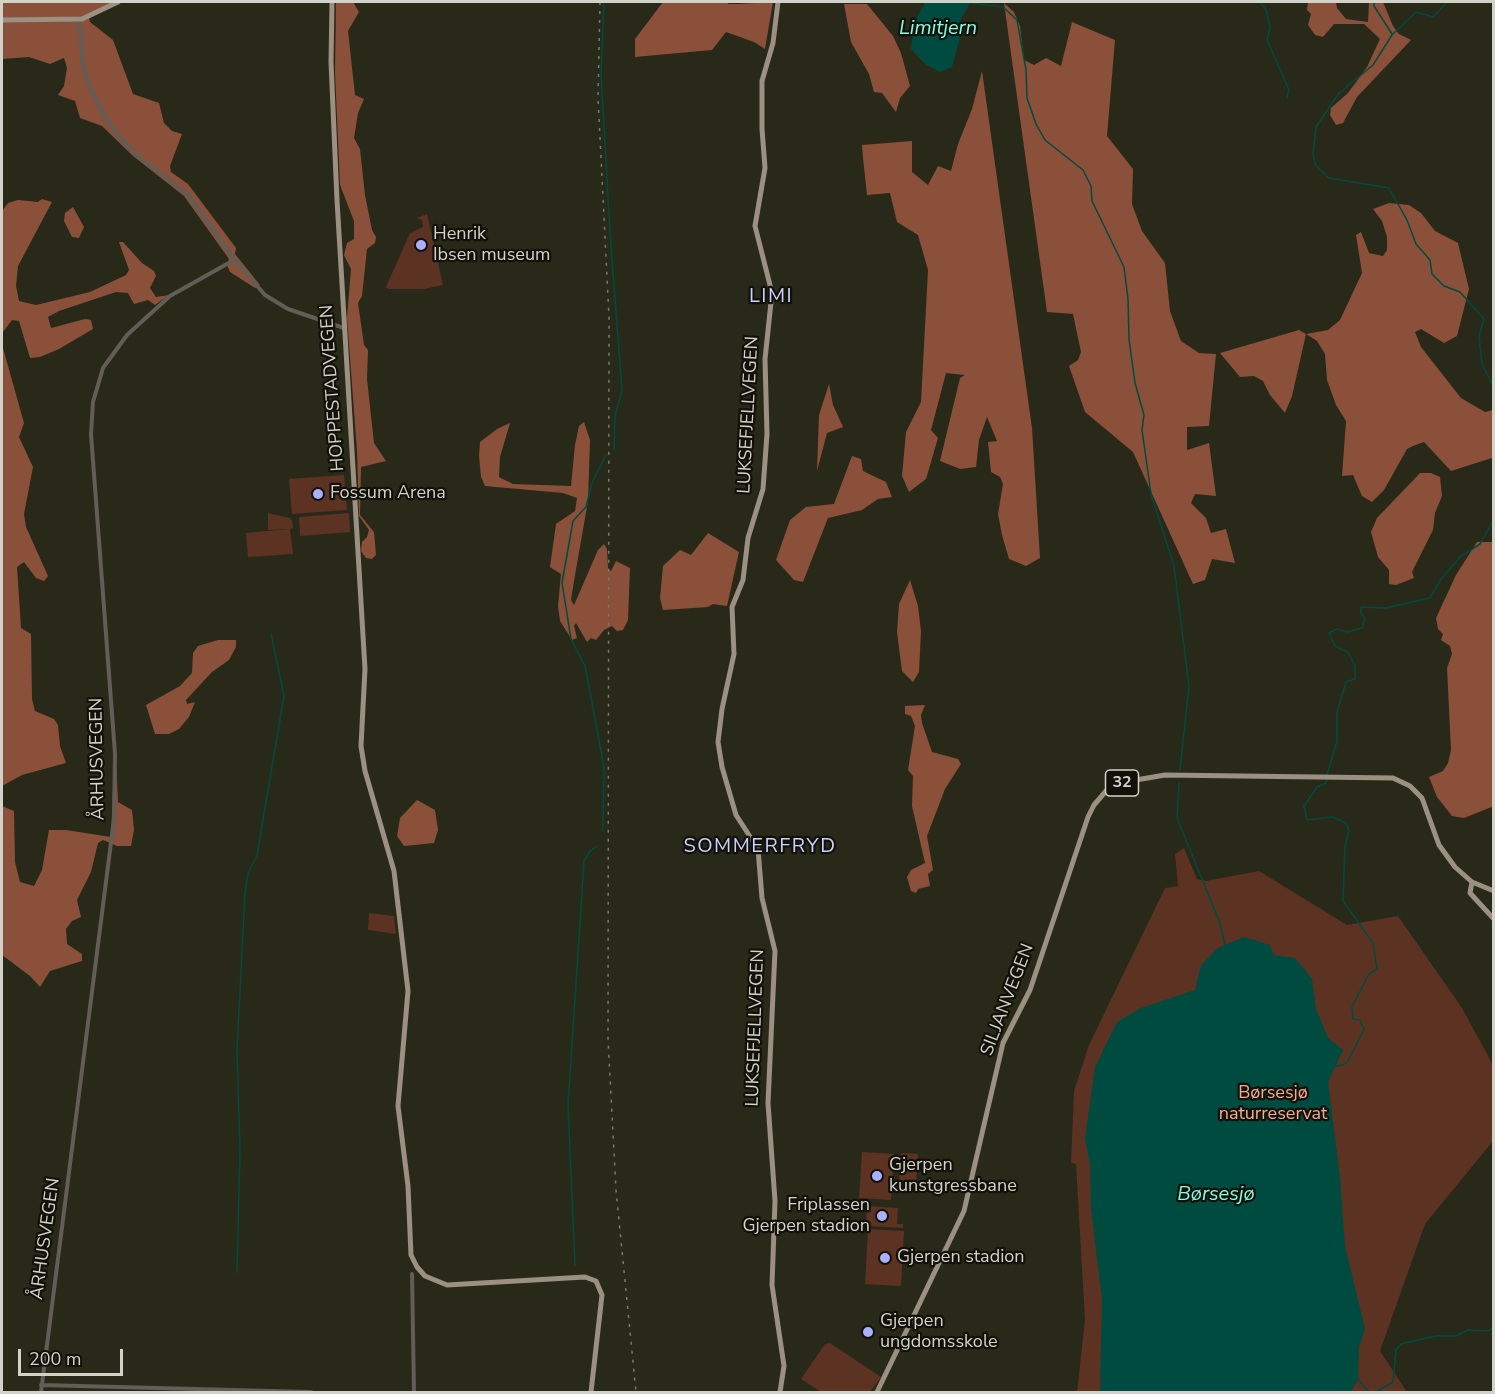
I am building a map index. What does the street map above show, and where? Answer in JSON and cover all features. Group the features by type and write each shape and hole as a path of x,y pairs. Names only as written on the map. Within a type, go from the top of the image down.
{"main road":[{"path":"2,20 79,19 94,15 118,2"},
{"name":"HOPPESTADVEGEN","path":"332,2 332,82 344,328 365,669 362,752 368,783 387,841 396,882 408,991 398,1106 408,1186 413,1259 421,1272 430,1280 453,1286 585,1277 596,1281 602,1295 591,1392"},
{"name":"LUKSEFJELLVEGEN","path":"778,2 773,44 762,81 765,168 755,226 772,293 765,359 767,434 764,479 761,499 747,538 743,580 732,611 734,654 722,709 718,742 722,767 734,808 743,827 758,849 762,898 776,958 768,1103 775,1201 772,1285 784,1366 780,1392"},
{"name":"SILJANVEGEN","path":"877,1392 888,1374 964,1211 1003,1043 1030,990 1094,805 1103,794 1116,785 1156,776 1388,777 1410,786 1425,804 1445,855 1458,872 1472,882 1494,891"},
{"path":"1472,882 1470,893 1494,919"}],"street":[{"path":"79,19 84,72 106,119 135,154 187,194 250,280 275,302 288,309 344,328"},
{"name":"ÅRHUSVEGEN","path":"41,1392 114,819 115,748 92,444 93,402 106,363 127,335 170,296 234,260"},
{"path":"412,1274 414,1392"},
{"path":"41,1385 311,1392"}],"green space":[{"path":"427,214 443,285 424,289 388,289 386,287 410,233 423,227 422,220 417,218"},
{"name":"Fossum Arena","path":"344,475 347,510 292,514 289,479"},
{"path":"268,513 290,518 292,521 293,528 290,529 293,554 248,557 246,533 288,529 268,530"},
{"path":"349,513 350,532 300,536 299,517"},
{"name":"Børsesjø naturreservat","path":"1184,848 1197,879 1206,881 1259,871 1347,925 1398,916 1462,1008 1493,1065 1493,1141 1425,1224 1380,1351 1407,1392 1077,1392 1085,1320 1076,1164 1071,1163 1074,1091 1089,1045 1165,888 1178,886 1175,854"},
{"path":"369,913 394,916 396,934 368,930"},
{"name":"Gjerpen kunstgressbane","path":"862,1152 894,1154 891,1200 859,1198"},
{"path":"901,1153 918,1154 916,1182 899,1181"},
{"name":"Friplassen Gjerpen stadion","path":"867,1206 898,1208 897,1224 903,1224 903,1228 866,1226"},
{"name":"Gjerpen stadion","path":"868,1229 904,1231 901,1286 865,1284"},
{"path":"830,1343 881,1377 870,1392 821,1392 801,1379 825,1344"}],"shaded area":[{"path":"2,2 121,2 89,16 90,22 113,40 133,94 159,103 164,123 172,131 182,134 170,166 171,172 188,184 236,248 235,254 260,285 255,288 230,272 227,265 229,259 184,196 133,156 102,126 80,118 75,101 58,95 64,86 67,68 64,58 50,64 29,57 2,59"},
{"path":"336,2 353,2 359,12 348,31 355,95 364,99 358,113 354,138 360,149 365,195 372,230 376,237 375,243 367,249 362,296 358,303 364,345 368,350 367,379 374,443 386,461 361,467 360,515 374,532 376,555 372,559 366,558 361,551 362,542 369,530 359,516 357,451 347,318 351,269 344,255 347,243 354,239 354,221 340,185 335,72"},
{"path":"663,2 738,4 773,2 765,49 754,42 726,32 712,50 635,57 635,39"},
{"path":"1308,2 1336,2 1337,8 1346,19 1368,22 1369,2 1383,2 1393,26 1399,34 1411,40 1357,97 1343,123 1336,125 1330,115 1331,108 1348,93 1367,67 1380,39 1364,24 1334,24 1323,37 1315,35 1308,25 1311,14 1307,10"},
{"path":"1004,3 1014,12 1020,26 1024,60 1034,65 1046,58 1061,66 1072,22 1115,40 1107,136 1133,169 1132,204 1142,231 1165,263 1170,311 1181,341 1199,353 1216,354 1209,426 1187,427 1187,450 1209,443 1216,496 1195,494 1191,503 1206,518 1211,533 1226,529 1235,563 1212,559 1205,580 1193,584 1133,452 1085,412 1069,366 1078,360 1081,352 1073,314 1047,312"},
{"path":"844,4 867,4 893,36 901,53 910,86 900,98 896,112 882,93 874,92 869,74 851,42"},
{"path":"982,71 1032,428 1040,558 1026,566 1009,559 1002,535 998,514 1003,484 1000,477 991,472 988,442 997,441 987,417 979,440 976,467 960,469 940,461 960,378 965,375 946,373 931,430 938,438 926,479 909,492 902,476 906,432 921,402 928,270 918,235 897,222 890,193 867,195 863,158 862,145 912,141 912,172 928,185 938,166 951,171"},
{"path":"42,199 52,202 18,266 16,286 19,301 36,305 90,292 126,275 129,270 119,242 123,242 142,263 154,271 156,276 150,288 156,297 169,295 155,305 148,300 134,304 128,293 116,292 59,311 48,317 51,328 85,319 91,320 93,329 59,349 40,357 30,358 19,321 12,320 3,332 3,348 24,423 19,437 33,467 24,514 26,527 48,576 44,581 36,578 24,562 17,567 21,628 31,634 32,699 35,711 54,719 58,725 60,746 66,763 22,775 2,786 2,211 8,203 18,200 38,202"},
{"path":"1389,203 1409,205 1421,213 1435,231 1458,243 1469,289 1457,336 1444,343 1421,329 1415,332 1421,347 1461,398 1485,412 1493,410 1492,458 1451,471 1424,442 1407,449 1384,490 1372,502 1362,496 1353,475 1342,476 1346,421 1336,405 1327,380 1325,354 1317,341 1306,334 1328,330 1340,320 1362,273 1356,235 1361,232 1369,253 1383,256 1387,250 1387,237 1382,221 1373,209"},
{"path":"73,207 84,227 79,238 72,237 64,221 65,213"},
{"path":"1299,330 1306,334 1292,396 1285,413 1270,395 1263,381 1254,376 1240,377 1220,353"},
{"path":"829,384 833,405 843,427 827,433 817,471 819,415"},
{"path":"584,422 590,440 588,501 571,600 574,605 598,550 604,544 607,549 608,569 611,571 616,561 630,568 628,620 623,630 617,631 612,626 604,630 596,640 591,638 587,642 576,623 574,626 577,638 572,640 560,621 558,606 561,574 550,567 556,524 575,511 577,498 563,493 485,486 481,477 479,456 480,442 497,429 510,423 500,457 499,477 513,484 571,486 575,445 579,426"},
{"path":"852,456 861,459 863,471 886,482 892,497 878,499 862,510 828,518 803,582 794,580 776,560 790,520 806,507 834,504"},
{"path":"1420,473 1431,473 1440,477 1442,496 1435,513 1433,530 1412,572 1414,578 1396,585 1389,584 1389,570 1378,557 1371,532 1377,518"},
{"path":"708,533 739,552 727,606 713,604 708,607 663,610 660,598 663,566 680,550 691,555"},
{"path":"1477,542 1493,542 1494,806 1464,818 1452,816 1437,797 1429,777 1443,771 1448,763 1451,750 1447,668 1452,654 1450,646 1441,640 1443,634 1438,629 1436,618 1456,575"},
{"path":"910,580 918,606 921,631 919,672 913,682 902,671 897,632 899,604"},
{"path":"218,640 236,640 236,647 229,660 212,672 186,700 187,704 195,702 189,717 179,729 169,734 155,734 146,705 180,686 192,673 193,653 198,646"},
{"path":"925,705 921,715 922,723 932,752 958,759 961,764 945,789 927,836 933,870 928,874 930,886 918,889 916,893 911,891 907,877 911,870 925,863 912,806 913,776 908,770 915,726 911,716 905,714 905,706"},
{"path":"115,739 118,802 132,810 134,830 131,846 117,846 103,840 98,843 91,872 77,900 81,917 72,921 66,929 67,944 82,954 82,961 50,971 40,987 30,976 2,955 2,806 14,811 15,862 20,882 34,886 42,870 49,830 66,830 111,837"},
{"path":"417,800 435,810 438,830 434,843 404,846 397,836 400,818"}],"water":[{"name":"Limitjern","path":"925,2 970,3 960,21 963,27 952,67 940,72 925,64 911,49 915,21"},
{"name":"Børsesjø","path":"1244,937 1270,945 1274,955 1295,958 1312,979 1316,1009 1328,1038 1343,1050 1328,1082 1340,1178 1345,1246 1365,1329 1359,1347 1358,1379 1351,1392 1100,1392 1102,1299 1091,1209 1090,1164 1085,1139 1095,1067 1117,1022 1141,1008 1195,990 1201,965 1218,948"}],"waterway":[{"path":"604,2 601,74 622,390 615,416 614,450"},
{"path":"1260,2 1266,10 1270,27 1267,40 1289,90 1287,98"},
{"path":"1374,2 1374,6 1392,34"},
{"path":"1447,2 1433,17 1416,12 1392,35 1373,65 1339,93 1316,127 1313,155 1316,166 1329,178 1389,188 1407,220 1416,244 1430,260 1432,274 1444,286 1460,292 1484,319 1479,336 1482,364 1494,387"},
{"path":"970,3 1003,7 1017,20 1026,70 1027,98 1036,124 1045,140 1083,170 1091,186 1092,201 1124,267 1129,339 1135,383 1144,415 1142,430 1151,494 1174,566 1189,686 1180,770"},
{"path":"1494,435 1494,452"},
{"path":"603,829 604,767 585,666 571,639 562,583 573,521 586,507 592,483 606,455"},
{"path":"1327,775 1337,741 1337,712 1346,682 1355,679 1355,666 1348,652 1335,646 1329,633 1337,629 1347,632 1362,628 1365,618 1361,614 1361,607 1386,608 1430,598 1441,579 1460,557 1480,544 1494,519"},
{"path":"237,1272 240,1151 237,1049 245,893 248,873 257,855 284,696 271,634"},
{"path":"1327,780 1326,783 1317,787 1304,806 1307,820 1333,817 1346,823 1349,831 1345,846 1343,901 1373,943 1377,969 1369,974 1352,1007 1353,1019 1360,1020 1364,1029 1348,1061 1343,1065 1335,1066"},
{"path":"1179,783 1177,818 1220,923 1225,945"},
{"path":"575,1265 568,1105 584,861 590,851 597,846"},
{"path":"1376,1392 1393,1382 1396,1350 1401,1344 1436,1336 1456,1336 1468,1330 1488,1331 1494,1327"},
{"path":"1358,1379 1369,1392"}],"railway":[{"path":"600,2 598,98 609,317 608,1039 616,1190 636,1392"}],"place":[{"name":"Henrik Ibsen museum","path":"421,245"},
{"name":"Fossum Arena","path":"318,494"},
{"name":"Gjerpen kunstgressbane","path":"877,1176"},
{"name":"Friplassen Gjerpen stadion","path":"882,1216"},
{"name":"Gjerpen stadion","path":"885,1258"},
{"name":"Gjerpen ungdomsskole","path":"868,1332"}],"district":[{"name":"LIMI","path":"771,297"},
{"name":"SOMMERFRYD","path":"760,847"}]}
